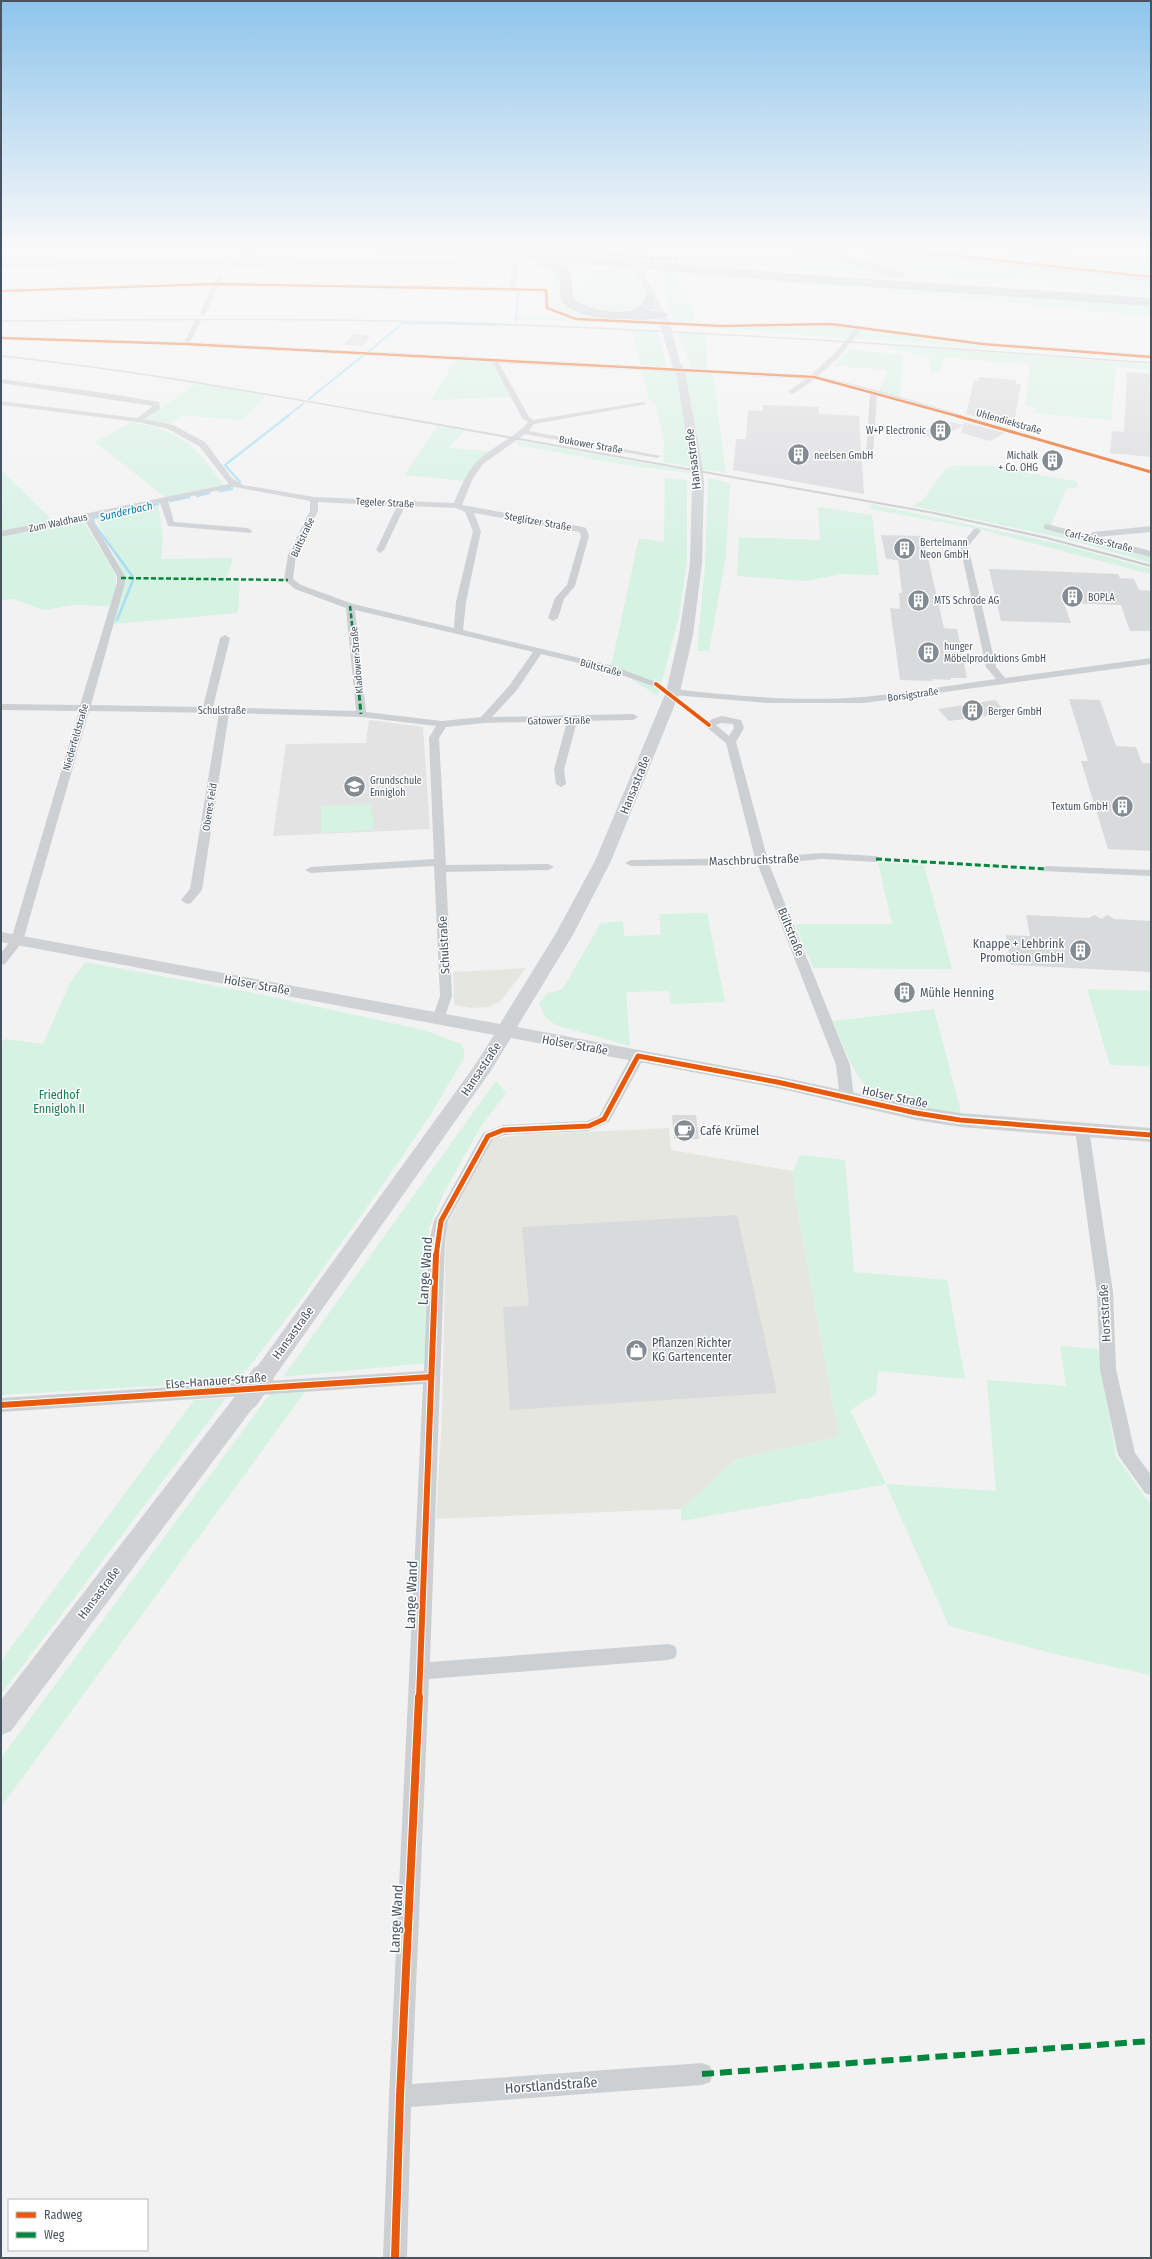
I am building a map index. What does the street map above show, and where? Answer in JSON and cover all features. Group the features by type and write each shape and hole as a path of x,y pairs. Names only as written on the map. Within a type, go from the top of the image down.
{"main road":[{"name":"Hansastraße","path":"1,1722 247,1398 483,1068 565,933 603,861 632,795 673,692 686,635 696,563 698,482 679,370 673,351"},
{"name":"Holser Straße","path":"9,939 777,1082 916,1113 960,1120 1151,1135"}],"street":[{"name":"Uhlendiekstraße","path":"329,351 814,377 874,392 1151,472"},
{"path":"793,392 814,377 840,351"},
{"path":"1079,351 1151,357"},
{"path":"494,360 526,418 532,422"},
{"path":"1,382 105,395 156,404 157,407 138,420"},
{"path":"869,455 874,392"},
{"path":"1,404 138,420 170,427 194,438 210,454 228,480 234,485"},
{"path":"457,506 475,468 485,459 524,432 532,422 643,404"},
{"name":"Bukower Straße","path":"524,432 657,456"},
{"name":"Bültstraße","path":"234,485 314,499 314,511 292,555 288,580 298,587 350,606 458,630 538,652 610,668 656,684"},
{"name":"Zum Waldhaus","path":"1,534 234,485"},
{"name":"Tegeler Straße","path":"314,499 457,506 469,510"},
{"path":"163,500 171,524 248,531"},
{"path":"380,550 402,503"},
{"path":"458,630 461,602 477,531 469,510"},
{"name":"Steglitzer Straße","path":"469,510 583,530 585,536 571,586 560,598 553,618"},
{"name":"Niederfeldstraße","path":"1,961 84,709 121,578 86,516"},
{"name":"Carl-Zeiss-Straße","path":"1047,528 1089,537 1151,554"},
{"path":"1089,537 1094,534 1151,530"},
{"path":"977,531 964,546 991,667 1003,682"},
{"name":"Kladower Straße","path":"350,606 361,714"},
{"path":"206,710 225,638"},
{"path":"484,720 513,688 538,652"},
{"name":"Borsigstraße","path":"673,692 728,698 838,702 864,700 1151,662"},
{"name":"Schulstraße","path":"1,707 282,710 361,714 442,724 470,722"},
{"name":"Oberes Feld","path":"187,900 196,890 224,710"},
{"name":"Gatower Straße","path":"470,722 484,720 572,720 633,717"},
{"path":"561,784 560,770 572,720"},
{"name":"Schulstraße","path":"438,1019 446,996 434,738 442,724"},
{"name":"Bültstraße","path":"731,742 762,861 843,1065 847,1098"},
{"name":"Maschbruchstraße","path":"631,864 762,861 822,856 876,858"},
{"path":"311,870 440,866 548,867"},
{"path":"1046,868 1151,873"},
{"name":"Lange Wand","path":"395,2258 400,2096 420,1670 437,1242 441,1221 488,1136 503,1130 589,1126 604,1119 638,1056"},
{"name":"Horststraße","path":"1082,1129 1105,1292 1108,1369 1126,1455 1151,1488"},
{"name":"Else-Hanauer-Straße","path":"1,1404 432,1377"},
{"path":"420,1670 668,1652"},
{"name":"Horstlandstraße","path":"400,2096 702,2074"}],"shaded area":[{"name":"Grundschule Ennigloh","path":"369,720 423,727 430,829 273,836 286,744 366,743"},
{"path":"526,968 501,1001 488,1007 471,1008 454,1005 453,972"},
{"path":"669,1128 671,1150 793,1171 797,1208 839,1437 737,1459 681,1509 436,1519 442,1413 446,1227 492,1139 519,1135"}],"green space":[{"path":"637,351 663,351 667,367 641,366"},
{"path":"685,351 706,351 707,370 691,368"},
{"path":"847,351 871,351 903,355 900,398 879,392 888,370 834,366"},
{"path":"903,351 981,351 1151,365 1151,370 1116,367 1111,420 1035,413 1036,407 1025,406 1030,364 945,358 940,373 931,373 929,357"},
{"path":"456,359 491,362 511,397 432,400"},
{"path":"641,370 713,373 726,473 663,462 664,441 659,418 656,407 649,399"},
{"path":"197,383 266,396 246,417 238,420 181,415 170,425 145,419"},
{"path":"132,422 165,431 186,442 204,459 224,485 166,498 95,442"},
{"path":"438,426 464,431 448,448 492,451 476,464 464,481 404,475"},
{"path":"515,440 696,472 697,474 626,465 518,445"},
{"path":"988,465 1078,482 1077,487 1066,489 1050,528 1151,554 1151,563 1068,539 912,506 923,500 945,470 952,466"},
{"path":"1,470 53,521 23,526 25,531 83,521 115,573 116,584 112,606 73,605 44,610 13,599 1,600"},
{"path":"665,478 687,480 687,560 679,616 658,696 611,666 639,538 664,542"},
{"path":"708,478 730,483 726,556 709,651 697,651 705,566"},
{"path":"158,504 163,536 161,559 233,558 226,581 240,582 238,613 113,624 124,574 96,518"},
{"path":"871,504 1056,543 1151,569 1151,574 978,529 870,509"},
{"path":"818,507 872,515 879,575 840,574 806,581 737,576 739,537 820,540"},
{"path":"371,804 371,815 374,815 374,830 321,833 321,806"},
{"path":"878,862 924,865 952,969 813,968 795,924 892,924"},
{"path":"707,913 725,1002 671,1004 669,991 626,992 630,1046 556,1025 545,1017 539,1004 547,993 558,991 563,988 601,923 623,921 624,936 661,935 659,914"},
{"name":"Friedhof Ennigloh II","path":"85,962 264,995 423,1030 462,1044 465,1056 431,1114 296,1306 238,1381 1,1395 1,1043 5,1039 43,1044 70,983"},
{"path":"1087,989 1151,991 1151,1066 1110,1065"},
{"path":"934,1009 962,1116 911,1106 873,1093 866,1087 856,1072 847,1055 833,1021"},
{"path":"496,1081 506,1093 480,1128 443,1194 429,1228 427,1363 283,1377"},
{"path":"800,1155 845,1160 854,1272 947,1280 965,1379 878,1371 876,1394 850,1410 886,1484 681,1521 681,1509 737,1459 839,1437 797,1208 793,1171"},
{"path":"1060,1346 1098,1349 1116,1457 1151,1505 1151,1675 1055,1654 949,1626 886,1484 996,1491 987,1380 1066,1386"},
{"path":"305,1392 1,1807 1,1758 270,1394"},
{"path":"226,1398 1,1694 1,1661 194,1400"}],"building":[{"path":"1127,372 1151,374 1151,457 1110,453 1112,431 1124,432"},
{"path":"979,377 1016,380 1016,384 1021,384 1013,428 966,414 974,380 978,381"},
{"name":"neelsen GmbH","path":"763,405 819,407 819,414 859,416 864,494 733,470 736,439 746,439 748,410 763,411"},
{"path":"946,421 963,425 964,422 1005,433 990,441 961,433 963,426 935,439 918,434"},
{"path":"881,535 923,536 944,628 957,629 967,678 950,678 951,680 932,679 933,681 900,680 890,608 900,609 899,593 902,593 898,560 886,559"},
{"name":"BOPLA","path":"989,569 1118,574 1120,578 1134,579 1139,590 1151,591 1151,631 1130,631 1121,605 1064,603 1071,623 1001,621"},
{"name":"Textum GmbH","path":"1069,699 1100,700 1116,746 1136,747 1142,763 1151,763 1151,851 1108,849 1081,761 1088,761"},
{"name":"Berger GmbH","path":"995,700 1007,713 949,721 938,709"},
{"name":"Knappe + Lehbrink Promotion GmbH","path":"1026,915 1089,918 1094,915 1102,919 1107,915 1115,919 1151,921 1151,972 1011,965 1006,935 1030,936"},
{"name":"Café Krümel","path":"672,1115 696,1115 699,1139 674,1139"},
{"name":"Pflanzen Richter KG Gartencenter","path":"737,1215 777,1393 510,1410 503,1307 529,1306 522,1227"}],"waterway":[{"name":"Sunderbach","path":"309,399 365,354"},
{"name":"Sunderbach","path":"286,417 303,404"},
{"name":"Sunderbach","path":"240,482 225,465 288,416"},
{"name":"Sunderbach","path":"220,491 232,489"},
{"name":"Sunderbach","path":"197,496 209,493"},
{"name":"Sunderbach","path":"170,501 189,497"},
{"name":"Sunderbach","path":"131,509 158,504"},
{"name":"Sunderbach","path":"100,516 93,518 94,524 133,577"},
{"name":"Sunderbach","path":"117,620 133,580"}],"railway":[{"path":"992,351 1151,363"},
{"path":"1,356 150,375 396,417"},
{"path":"390,416 934,513 1047,538 1151,566"}],"marked path":[{"path":"121,578 288,580"},
{"path":"350,606 361,714"},
{"path":"876,859 1046,869"},
{"path":"702,2074 1151,2041"}],"cycle path":[{"path":"327,351 814,377 874,392 1151,472"},
{"path":"1079,351 1151,357"},
{"path":"656,684 709,725"},
{"path":"395,2258 400,2096 420,1671 437,1241 441,1221 488,1136 503,1130 589,1126 604,1119 638,1056 777,1082 916,1113 960,1120 1151,1135"},
{"path":"1,1405 431,1377"}],"place":[{"name":"W+P Electronic","path":"941,430"},
{"name":"neelsen GmbH","path":"798,455"},
{"name":"Michalk + Co. OHG","path":"1053,461"},
{"name":"Bertelmann Neon GmbH","path":"905,548"},
{"name":"BOPLA","path":"1073,597"},
{"name":"MTS Schrode AG","path":"919,600"},
{"name":"hunger Möbelproduktions GmbH","path":"929,652"},
{"name":"Berger GmbH","path":"972,711"},
{"name":"Grundschule Ennigloh","path":"354,786"},
{"name":"Textum GmbH","path":"1123,806"},
{"name":"Knappe + Lehbrink Promotion GmbH","path":"1080,951"},
{"name":"Mühle Henning","path":"904,993"},
{"name":"Café Krümel","path":"685,1131"},
{"name":"Pflanzen Richter KG Gartencenter","path":"637,1350"}]}
